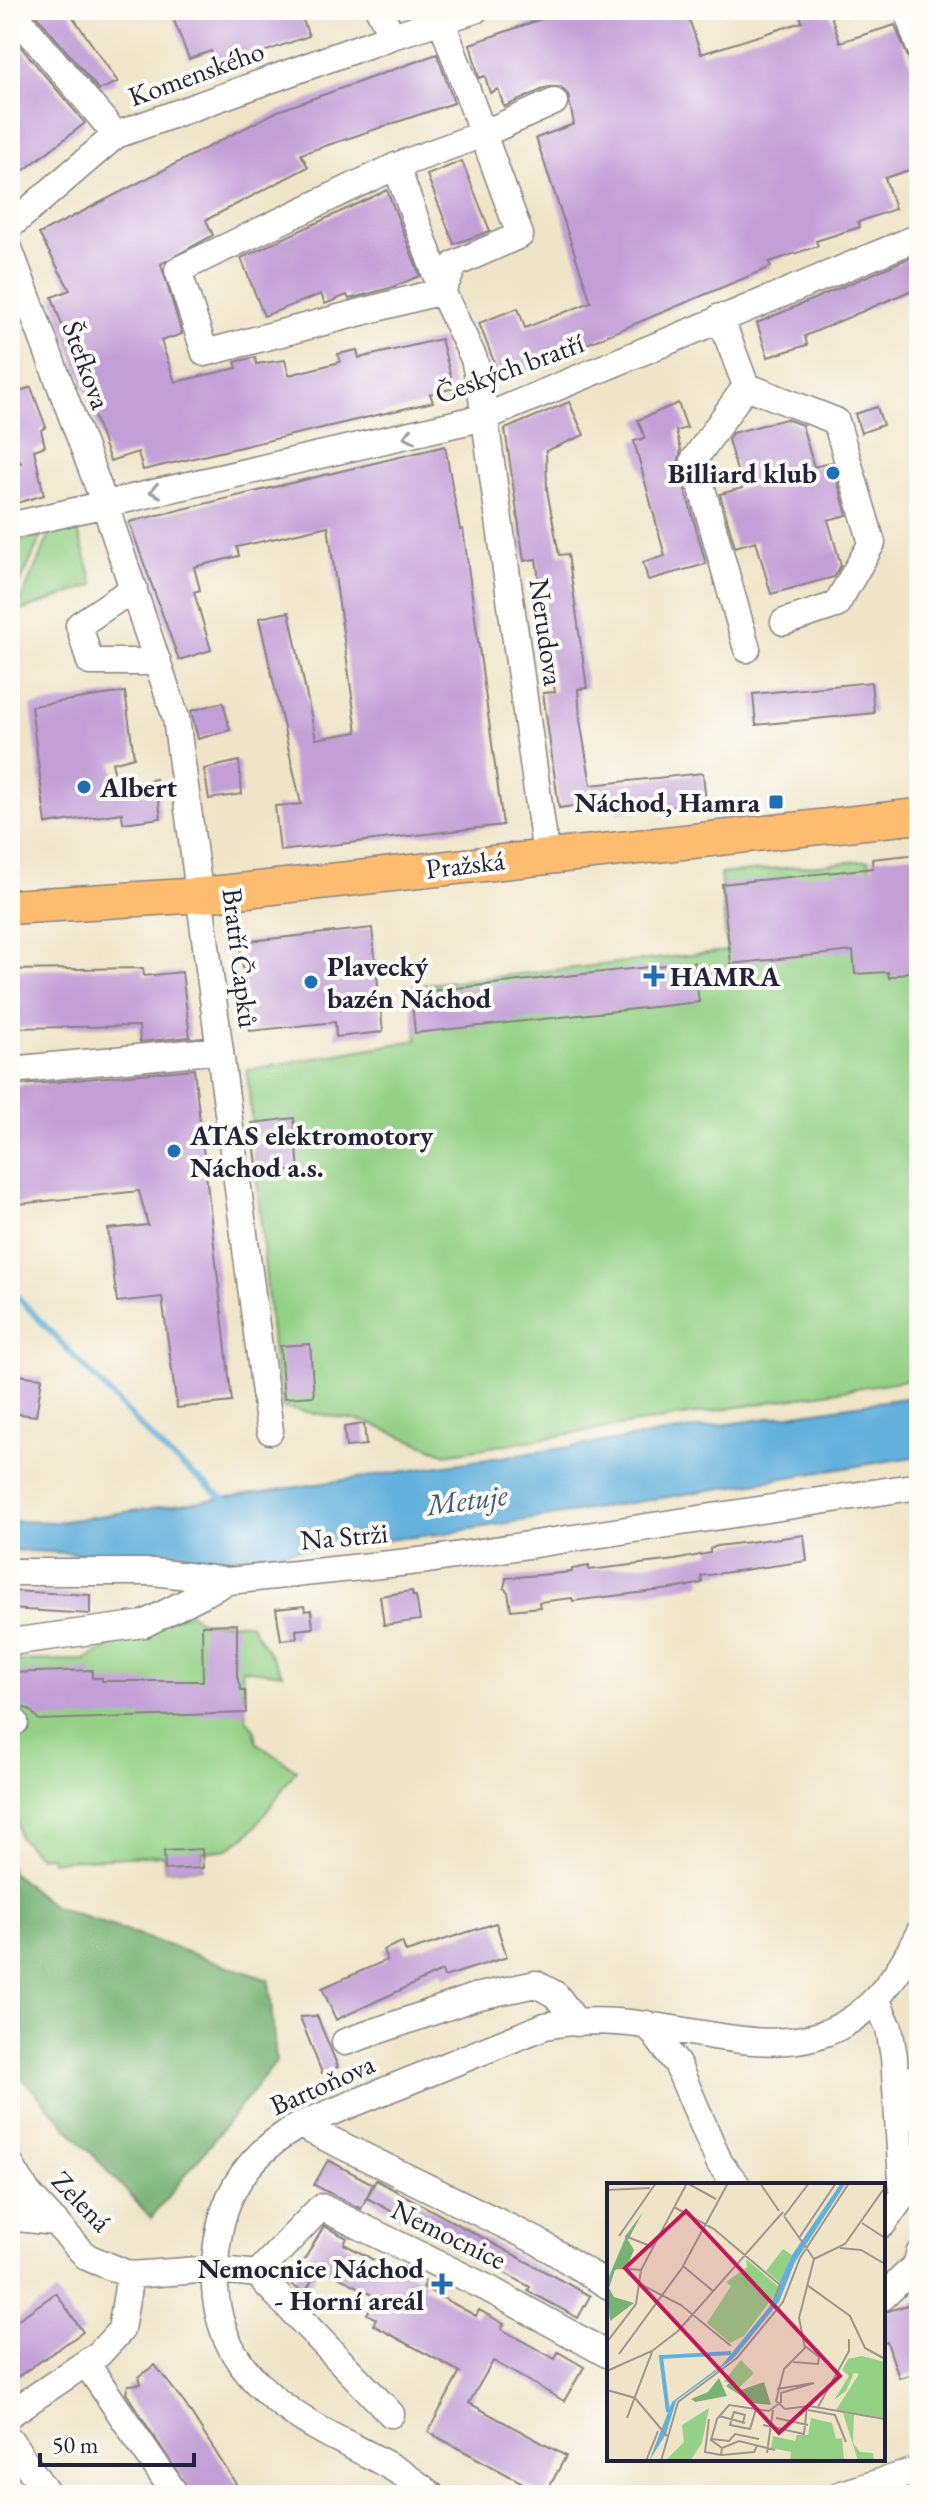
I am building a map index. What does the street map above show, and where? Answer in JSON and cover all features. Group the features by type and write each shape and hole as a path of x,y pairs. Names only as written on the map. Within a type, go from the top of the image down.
{"main road":[{"name":"Pražská","path":"10,907 202,895 919,816"}],"street":[{"path":"11,10 116,135"},
{"path":"379,10 392,36"},
{"name":"Komenského","path":"10,226 116,135 392,36 475,10"},
{"path":"907,10 919,46"},
{"path":"442,22 483,134 520,235 455,264 442,291 205,353 178,270 396,166 483,134 554,102"},
{"name":"Nerudova","path":"396,166 442,291 474,359 485,417 546,855"},
{"name":"Českých bratří","path":"10,526 485,417 919,237"},
{"name":"Štefkova","path":"10,251 104,502"},
{"path":"720,317 746,386 836,421 872,543 836,605 784,622"},
{"path":"746,386 694,460 747,649"},
{"name":"Bratří Čapků","path":"104,502 176,718 202,895 270,1431"},
{"path":"134,588 79,625 90,662 158,662"},
{"path":"10,1070 220,1050"},
{"name":"Na Strži","path":"10,1572 154,1572 228,1581 428,1560 919,1486"},
{"path":"10,1642 144,1624 228,1581"},
{"name":"Bartoňova","path":"431,2495 400,2473 312,2425 258,2382 225,2338 216,2314 213,2269 220,2224 243,2171 271,2142 300,2125 545,2026 647,2024 741,2042 774,2043 829,2030 877,2001 893,1981 919,1933"},
{"name":"Bartoňova","path":"345,2042 475,1997 536,1984 556,1995 577,2023"},
{"path":"877,2001 885,2014 894,2057 903,2196 885,2221"},
{"path":"647,2024 677,2064 720,2164 735,2183"},
{"path":"894,2057 918,2111"},
{"path":"300,2125 537,2241 600,2280"},
{"name":"Zelená","path":"10,2164 26,2191 87,2257 130,2275 265,2265"},
{"path":"10,2206 18,2218 55,2222"},
{"name":"Nemocnice","path":"265,2265 321,2207 489,2289 607,2354"},
{"path":"885,2295 918,2260"},
{"path":"265,2265 391,2414"},
{"path":"10,2414 86,2363 121,2330 130,2275"},
{"path":"86,2363 176,2495"},
{"path":"10,2440 48,2495"},
{"path":"839,2495 919,2470"}],"green space":[{"path":"77,528 94,585 15,613 50,534"},
{"path":"42,535 10,606 10,543"},
{"path":"869,860 879,924 919,923 919,1378 446,1454 366,1422 282,1408 273,1356 247,1070 417,1040 411,986 727,951 720,874"},
{"path":"191,1613 201,1622 249,1623 283,1674 242,1669 246,1718 255,1731 257,1743 296,1770 254,1829 228,1849 203,1852 203,1868 165,1870 163,1855 52,1861 51,1856 39,1857 19,1837 10,1768 10,1661 85,1660 143,1629"},
{"path":"10,1865 11,1872 53,1906 269,1980 276,2062 151,2218 10,2065"}],"water":[{"name":"Metuje","path":"919,1396 919,1456 440,1534 202,1560 10,1550 10,1521 57,1522"}],"building":[{"path":"49,10 68,10 118,82 99,90 36,15"},
{"path":"170,10 299,10 309,36 218,68 211,51 189,59"},
{"path":"567,10 686,10 701,54 802,22 799,10 829,10 840,42 895,25 919,85 919,167 885,178 895,209 858,222 860,227 816,241 818,246 769,262 771,267 501,380 479,323 518,308 525,328 591,302 536,138 574,124 568,95 561,87 548,87 504,107 498,89 490,93 485,76 479,78 470,44"},
{"path":"10,34 85,123 10,181"},
{"path":"437,54 454,103 301,154 308,167 206,220 213,235 161,264 182,334 161,341 175,382 237,368 235,362 255,357 256,364 285,360 289,375 340,362 338,354 357,350 359,358 441,339 454,388 430,394 433,402 143,470 138,452 110,461 52,297 70,290 39,234 278,111"},
{"path":"462,161 490,231 454,244 427,175"},
{"path":"387,190 420,276 390,288 349,299 347,295 325,304 321,294 264,316 241,258"},
{"path":"919,254 919,287 805,336 807,345 768,357 757,323"},
{"path":"31,387 46,427 41,430 45,446 34,450 44,495 10,505 10,466 21,463 10,436 10,395"},
{"path":"569,402 584,435 546,451 547,490 559,555 568,554 587,688 578,689 591,785 703,773 706,803 619,812 617,800 559,808 543,693 555,692 536,559 524,561 505,429"},
{"path":"678,403 687,428 676,431 681,450 678,464 706,564 648,580 643,562 665,556 634,441 645,438 638,420"},
{"path":"877,407 883,425 861,433 855,414"},
{"path":"786,419 802,425 814,467 832,462 847,515 828,520 841,565 834,577 771,594 756,541 735,547 720,494 742,488 728,440 732,433"},
{"path":"445,446 460,530 463,529 503,825 280,851 275,806 301,804 259,618 289,612 316,739 357,732 328,526 237,547 239,556 194,567 200,590 194,592 211,650 179,660 129,522"},
{"path":"871,682 874,713 756,725 753,694"},
{"path":"125,692 134,757 112,763 118,787 156,779 161,818 123,823 122,813 46,824 31,706"},
{"path":"223,702 230,730 198,739 191,711"},
{"path":"239,761 242,794 209,799 204,769"},
{"path":"919,854 919,968 889,978 888,972 855,974 853,951 731,964 722,884 873,868 872,859"},
{"name":"Plavecký bazén Náchod","path":"372,928 383,1032 336,1037 335,1022 250,1031 240,942"},
{"path":"694,962 699,1002 415,1033 411,993"},
{"path":"143,968 144,976 182,972 190,1037 140,1042 139,1026 10,1028 10,970"},
{"path":"194,1069 232,1402 177,1408 162,1297 117,1302 108,1229 148,1225 139,1191 10,1205 10,1086"},
{"path":"294,1118 299,1170 258,1174 252,1123"},
{"path":"310,1344 314,1396 284,1398 280,1346"},
{"path":"10,1374 42,1378 36,1416 10,1413"},
{"path":"364,1424 366,1445 346,1447 344,1427"},
{"path":"804,1535 807,1561 701,1576 702,1583 679,1588 539,1602 540,1607 511,1610 508,1592 504,1588 506,1578 572,1572 572,1569 589,1566 589,1570 675,1560 710,1553 710,1549 717,1546"},
{"path":"10,1591 90,1595 90,1614 10,1609"},
{"path":"412,1591 416,1596 420,1620 384,1625 380,1596"},
{"path":"304,1606 305,1611 311,1610 313,1628 296,1630 297,1638 281,1640 276,1609"},
{"path":"237,1624 237,1676 241,1691 245,1691 246,1713 39,1720 29,1709 10,1706 10,1673 92,1670 92,1678 102,1678 102,1681 203,1681 202,1625"},
{"path":"202,1849 203,1868 165,1870 164,1851"},
{"path":"496,1923 507,1957 444,1977 442,1971 336,2020 322,1988 387,1960 383,1950 402,1942 406,1952"},
{"path":"317,2016 338,2067 322,2073 300,2017"},
{"path":"328,2160 373,2184 361,2209 314,2185"},
{"path":"376,2180 590,2296 578,2318 528,2291 530,2287 367,2198"},
{"path":"324,2226 347,2238 344,2244 398,2273 400,2268 426,2282 423,2287 476,2316 479,2310 504,2324 501,2329 555,2359 558,2352 584,2367 564,2401 493,2361 469,2403 566,2456 545,2495 428,2432 460,2372 373,2325 376,2319 367,2314 377,2298 320,2266 305,2293 290,2284"},
{"path":"56,2293 83,2332 10,2382 10,2325"},
{"path":"919,2301 919,2372 899,2378 885,2342 885,2312"},
{"path":"155,2365 185,2404 243,2495 192,2495 126,2393 128,2385 141,2384 139,2376"}],"waterway":[{"path":"10,1289 166,1453 227,1501"}],"place":[{"name":"Billiard klub","path":"833,473"},
{"name":"Albert","path":"84,787"},
{"name":"Náchod, Hamra","path":"776,802"},
{"name":"HAMRA","path":"654,976"},
{"name":"Plavecký bazén Náchod","path":"311,982"},
{"name":"ATAS elektromotory Náchod a.s.","path":"174,1151"},
{"name":"Nemocnice Náchod - Horní areál","path":"442,2284"}]}
